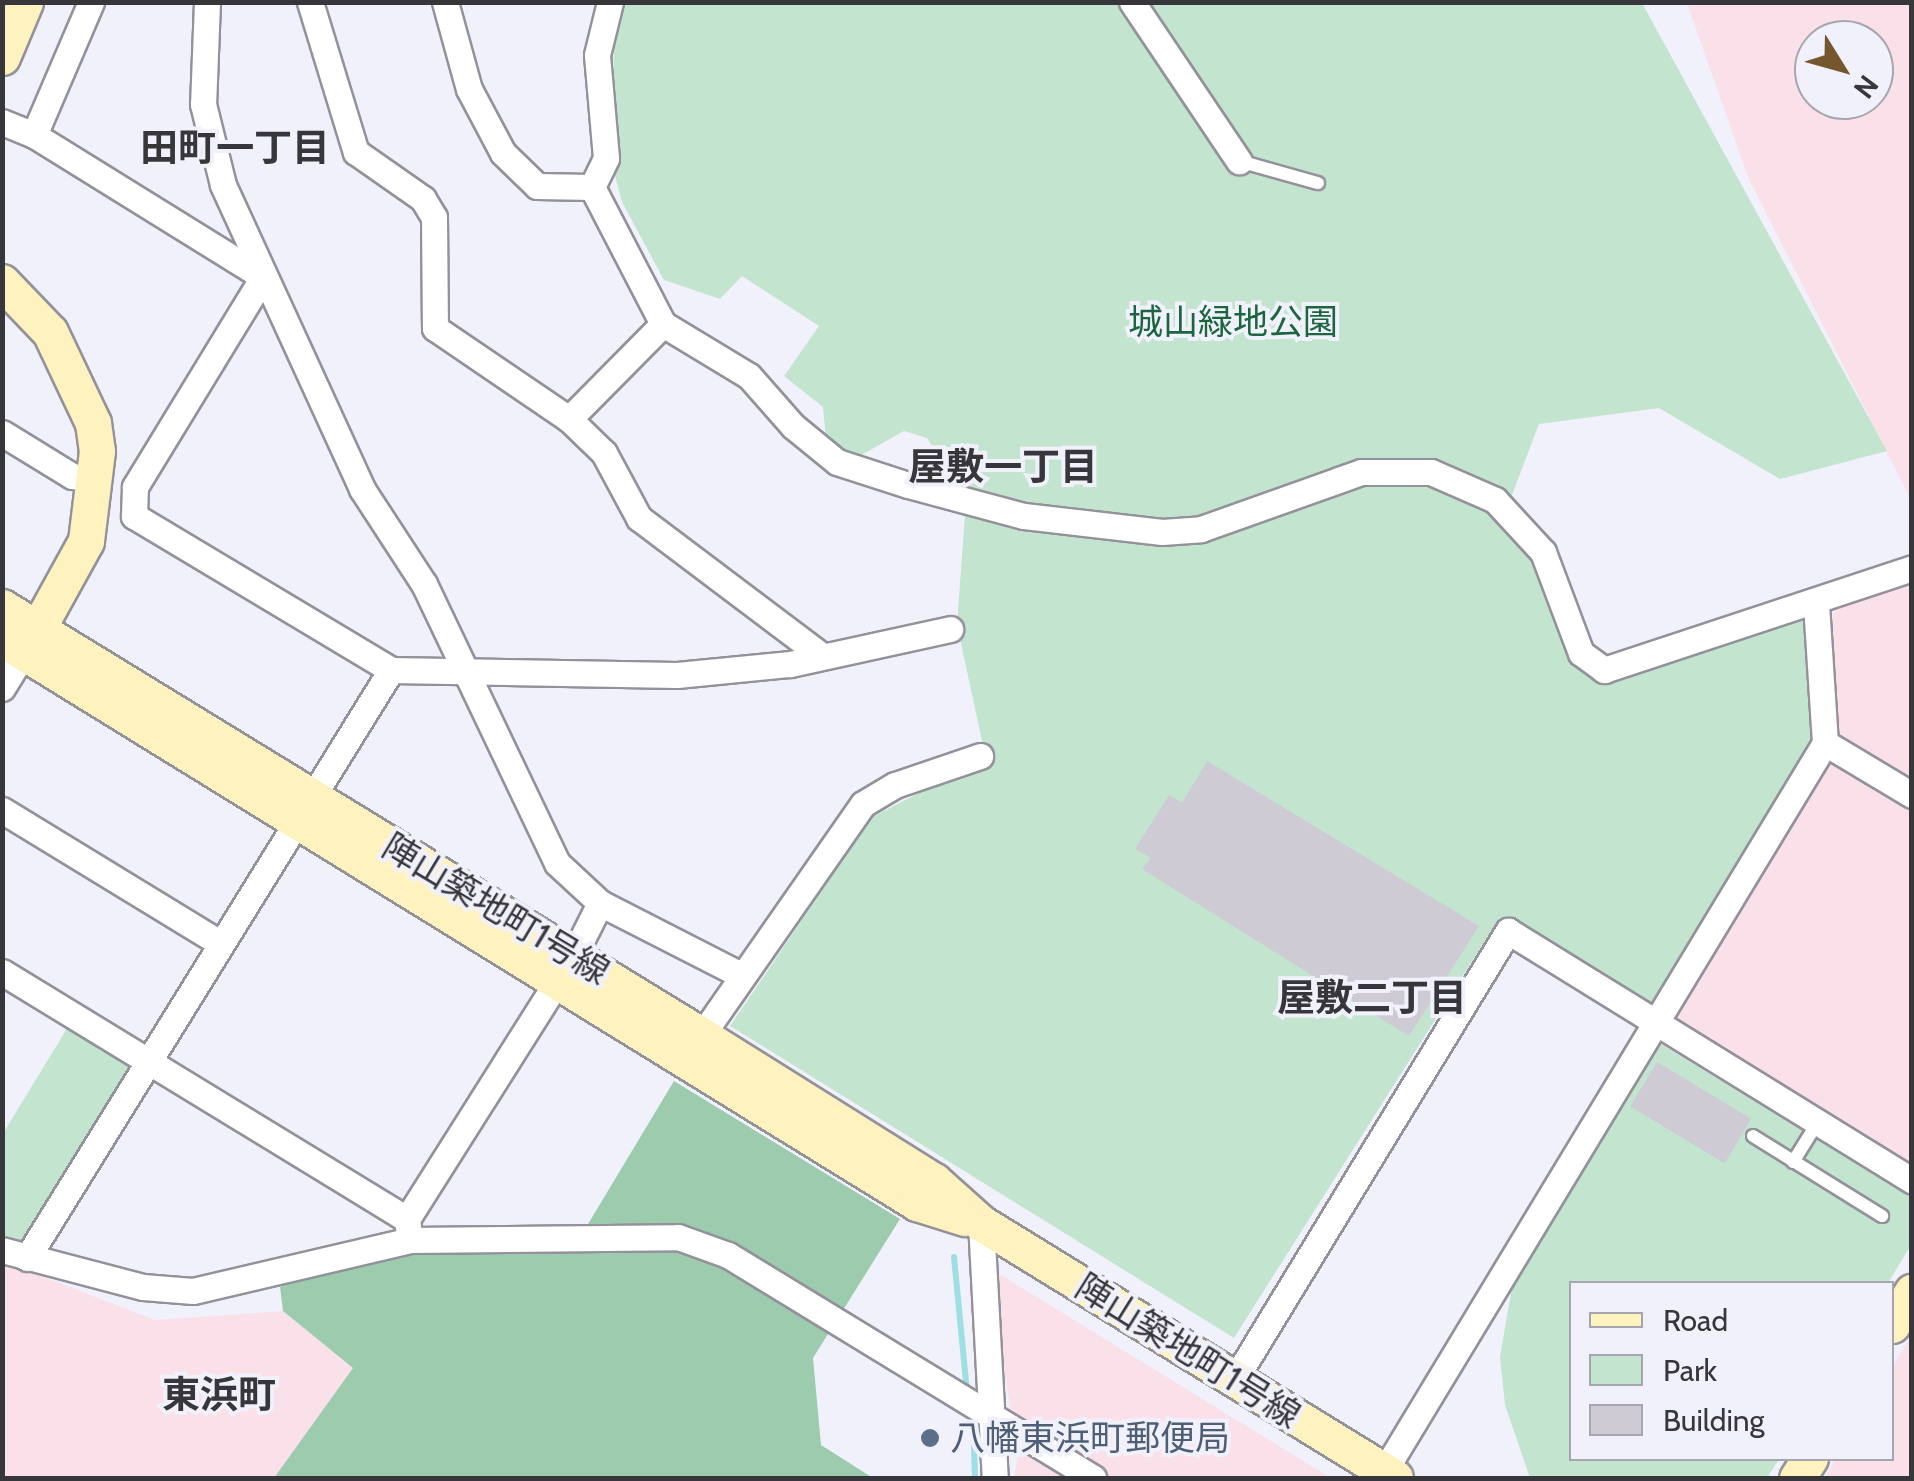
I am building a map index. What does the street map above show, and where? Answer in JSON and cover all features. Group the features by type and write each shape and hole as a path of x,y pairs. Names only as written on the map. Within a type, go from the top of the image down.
{"street":[{"path":"2,57 25,2"},
{"path":"34,135 91,2"},
{"path":"208,2 203,104 223,184 362,489 424,584 557,862 600,902 741,975"},
{"path":"310,2 356,152 423,200 434,217 435,328 569,419 604,454 639,518 821,655"},
{"path":"446,2 469,89 503,153 537,186 592,187"},
{"path":"592,187 606,158 597,55 610,2"},
{"path":"1132,2 1240,161"},
{"path":"2,122 34,135 263,277"},
{"path":"592,187 663,324 749,376 793,426 837,462 1024,516 1162,532 1202,529 1362,472 1431,472 1495,500 1543,552 1581,653 1604,670 1816,604 1912,568"},
{"path":"263,277 134,487 134,516 390,670 678,675 821,655 950,629"},
{"path":"2,282 50,332 76,382 93,423 96,480 86,541 21,640 2,688"},
{"path":"569,419 663,324"},
{"path":"2,433 72,476 96,480"},
{"path":"1386,1476 1651,1024 1825,743 1816,604"},
{"name":"陣山築地町1号線","path":"2,607 21,640 694,1046 917,1202 981,1223 1386,1476"},
{"path":"390,670 301,807 148,1060 15,1254 143,1287 193,1291 408,1230 678,1237 728,1255 1093,1478"},
{"path":"1825,743 1912,796"},
{"path":"694,1046 863,804 896,785 980,756"},
{"path":"2,810 218,942"},
{"path":"408,1230 600,902"},
{"path":"1235,1380 1508,931 1651,1024 1912,1181"},
{"path":"2,972 148,1060 408,1230"},
{"path":"981,1223 995,1478"},
{"path":"1894,1321 1912,1292"}],"lane":[{"path":"1240,161 1318,183"},
{"path":"1793,1162 1816,1125"},
{"path":"1753,1136 1882,1216"}],"shaded area":[{"path":"1687,3 1911,3 1911,500 1748,177"},
{"path":"1911,579 1911,1169 1668,1020 1839,739 1831,620 1838,605"},
{"path":"2,1261 155,1320 283,1311 354,1368 274,1478 3,1478"},
{"path":"996,1272 1331,1478 1014,1478 1018,1457 990,1278"},
{"path":"1911,1336 1911,1478 1824,1478 1835,1461 1894,1461 1894,1365"}],"green space":[{"name":"城山緑地公園","path":"622,3 1642,3 1887,451 1780,479 1659,408 1539,424 1512,495 1572,662 1607,680 1809,614 1815,740 1655,1002 1642,1007 1500,917 1234,1338 730,1026 872,817 986,759 957,625 966,500 927,438 904,431 854,459 826,439 823,407 784,376 819,326 742,276 720,299 664,280 622,202 613,168 614,20"},
{"path":"68,1027 138,1069 27,1245 3,1240 2,1135"},
{"path":"1659,1043 1911,1197 1911,1245 1889,1281 1569,1281 1569,1461 1778,1461 1767,1478 1530,1478 1505,1405 1500,1357 1512,1287"},
{"path":"674,1081 900,1219 813,1358 821,1445 873,1478 274,1478 353,1368 283,1311 280,1287 361,1257 573,1249"}],"building":[{"path":"1207,761 1479,926 1409,1036 1142,869 1151,858 1135,849 1169,795 1182,803"},
{"path":"1657,1062 1751,1119 1725,1163 1630,1107"}],"waterway":[{"path":"954,1257 967,1393"},
{"path":"973,1415 975,1478"}],"place":[{"name":"八幡東浜町郵便局","path":"930,1438"}],"district":[{"name":"田町一丁目","path":"235,148"},
{"name":"屋敷一丁目","path":"1003,467"},
{"name":"屋敷二丁目","path":"1372,998"},
{"name":"東浜町","path":"219,1395"}]}
